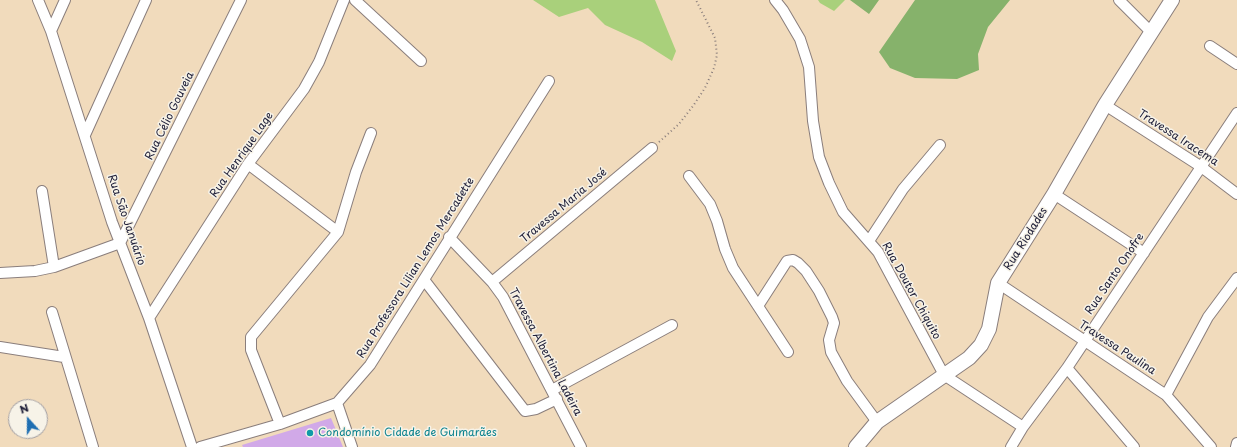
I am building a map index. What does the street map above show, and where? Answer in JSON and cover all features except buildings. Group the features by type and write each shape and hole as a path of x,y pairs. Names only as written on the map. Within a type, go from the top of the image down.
{"street":[{"name":"Rua São Januário","path":"38,0 51,31 120,244 149,318 192,447"},
{"path":"51,31 65,0"},
{"path":"85,135 146,0"},
{"name":"Rua Célio Gouveia","path":"120,244 241,0"},
{"name":"Rua Henrique Lage","path":"149,318 248,164 304,88 319,62 344,0"},
{"path":"355,0 421,61"},
{"name":"Rua Doutor Chiquito","path":"775,0 783,10 800,39 809,67 813,121 819,157 828,184 843,212 855,228 878,252 944,375"},
{"path":"1119,0 1150,32"},
{"name":"Rua Riodades","path":"861,445 877,422 968,358 981,345 989,329 998,283 1054,194 1105,105 1150,32 1172,0"},
{"path":"1210,46 1237,64"},
{"name":"Rua Professora Lilian Lemos Mercadette","path":"200,447 280,424 337,403 370,365 425,281 449,237 549,81"},
{"name":"Travessa Iracema","path":"1105,105 1200,166 1237,194"},
{"name":"Rua Santo Onofre","path":"1011,447 1023,427 1067,368 1200,166 1237,113"},
{"path":"280,424 253,356 250,344 251,337 338,232 356,172 371,133"},
{"path":"869,241 903,189 940,144"},
{"name":"Travessa Maria José","path":"492,282 652,148"},
{"path":"248,164 338,232"},
{"path":"690,176 710,204 718,221 725,249 733,268 788,352"},
{"path":"42,191 54,267"},
{"path":"1054,194 1144,253"},
{"name":"Travessa Albertina Ladeira","path":"449,237 492,282 503,297 581,447"},
{"path":"0,273 35,271 54,267 120,244"},
{"path":"758,306 787,261 793,260 806,270 819,291 834,323 828,345 831,352 847,381 877,422"},
{"path":"1166,395 1208,317 1237,278"},
{"path":"425,281 525,411 536,409 557,399"},
{"name":"Travessa Paulina","path":"998,283 1084,342 1166,395 1211,447"},
{"path":"52,312 64,356 93,447"},
{"path":"552,390 672,325"},
{"path":"0,347 64,356"},
{"path":"1067,368 1134,447"},
{"path":"944,375 1023,427"},
{"path":"337,403 352,447"},
{"path":"1236,447 1237,443"}],"path":[{"path":"652,148 679,124 693,106 705,88 714,68 717,54 715,38 696,0"}],"green space":[{"path":"533,0 655,0 676,51 672,61 642,42 605,25 588,8 559,17"},
{"path":"818,0 845,0 834,11 820,3"},
{"path":"850,0 879,0 869,14"},
{"path":"915,0 1010,0 988,27 978,54 979,70 957,79 915,78 890,68 879,52"}],"place":[{"name":"Condomínio Cidade de Guimarães","path":"310,433"}]}
